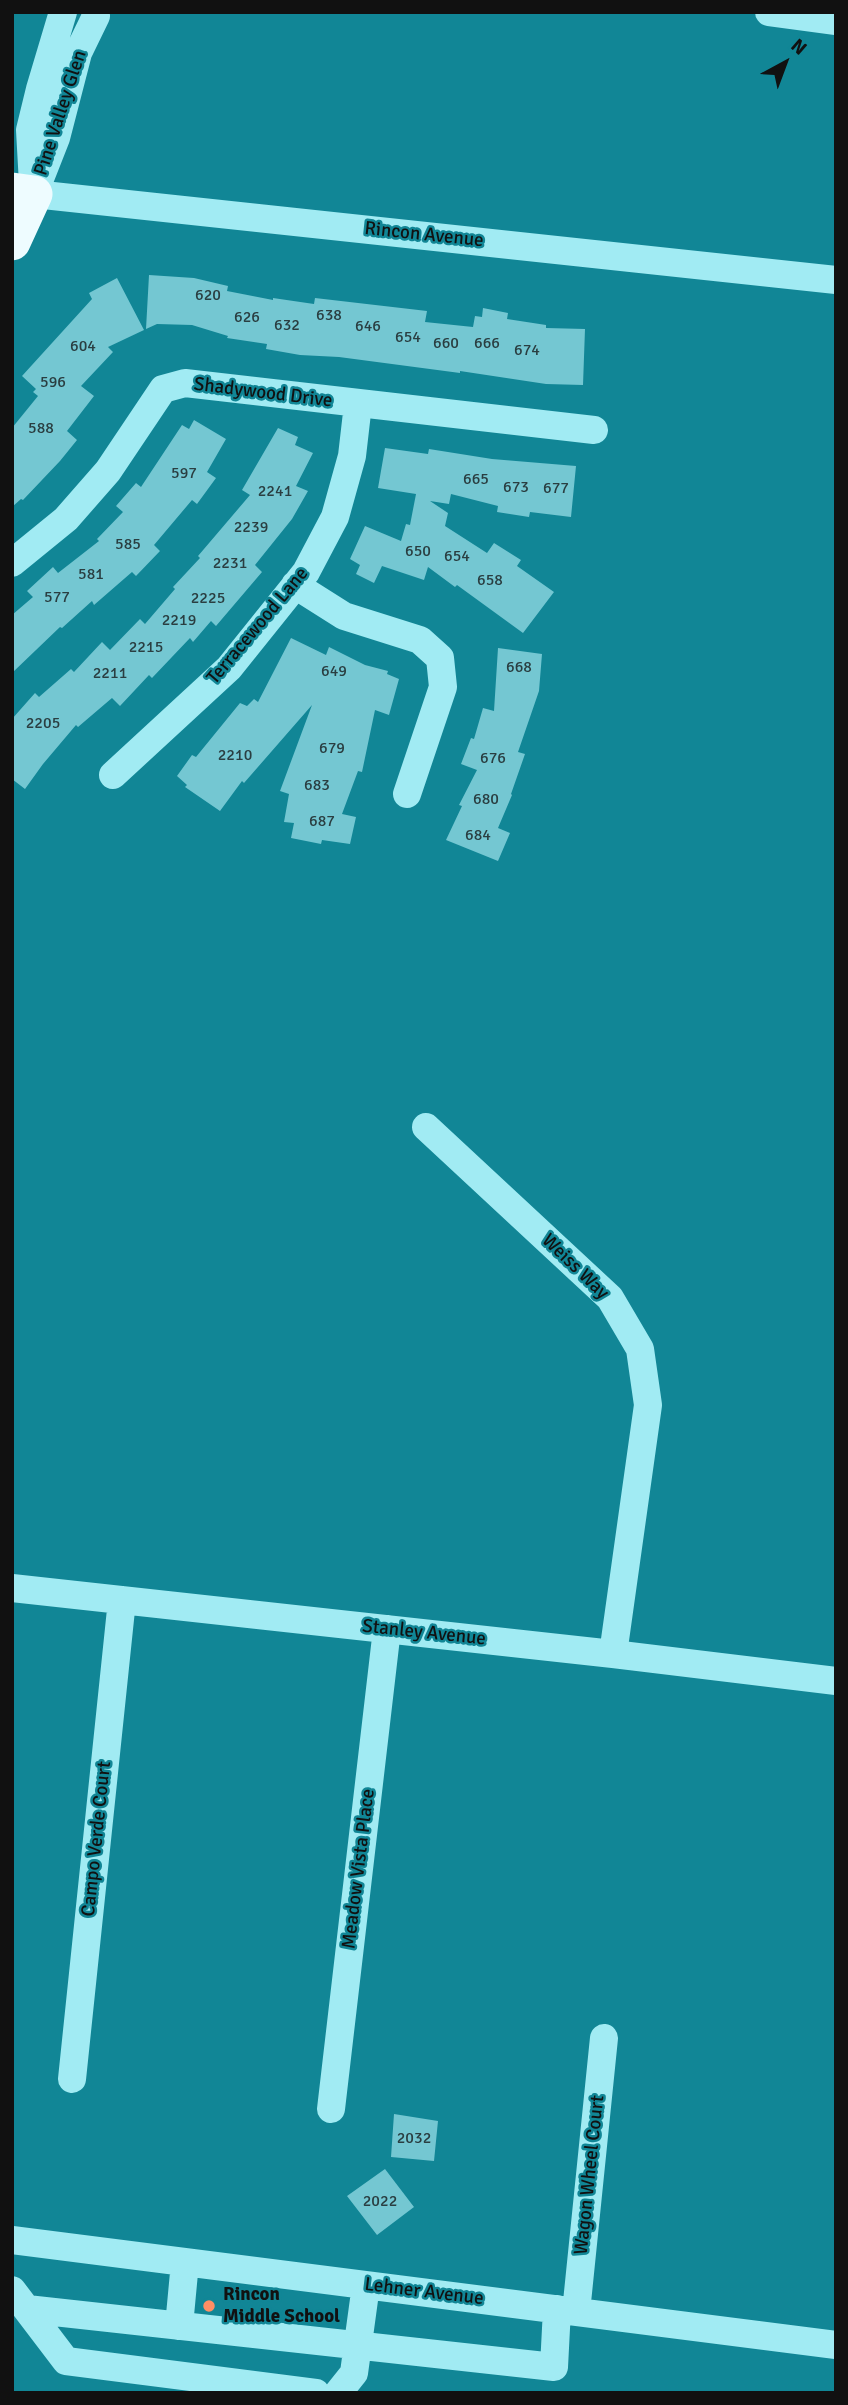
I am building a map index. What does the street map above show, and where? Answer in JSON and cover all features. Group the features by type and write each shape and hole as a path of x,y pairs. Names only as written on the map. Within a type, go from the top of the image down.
{"main road":[{"path":"12,242 23,193"}],"street":[{"name":"Pine Valley Glen","path":"23,193 30,130 64,12"},
{"path":"769,12 836,21"},
{"name":"Pine Valley Glen","path":"23,193 56,138 78,53 94,13"},
{"name":"Rincon Avenue","path":"23,193 836,280"},
{"name":"Shadywood Drive","path":"12,563 66,520 108,471 163,389 185,383 594,430"},
{"name":"Terracewood Lane","path":"113,775 229,668 306,572 335,517 352,456 358,404"},
{"path":"295,585 344,616 420,640 440,659 443,687 407,794"},
{"name":"Weiss Way","path":"426,1127 610,1298 640,1349 648,1405 613,1654"},
{"name":"Stanley Avenue","path":"12,1588 836,1681"},
{"name":"Campo Verde Court","path":"72,2079 122,1600"},
{"name":"Meadow Vista Place","path":"331,2109 387,1629"},
{"name":"Wagon Wheel Court","path":"357,2346 554,2367 566,2310 604,2038"},
{"name":"Lehner Avenue","path":"12,2240 836,2345"},
{"path":"179,2326 185,2262"},
{"path":"338,2393 354,2373 366,2285"},
{"path":"20,2299 179,2326 357,2346"},
{"path":"20,2299 66,2361 316,2393"}],"building":[{"path":"149,275 194,278 228,286 227,291 273,300 314,304 315,298 427,311 425,322 473,327 475,316 482,317 483,308 508,313 507,319 546,325 546,328 585,329 583,385 546,384 460,371 300,355 266,349 267,344 227,338 228,336 192,325 157,324 146,329"},
{"path":"117,278 144,330 108,347 113,352 81,386 94,396 67,431 77,440 23,500 12,507 12,428 38,396 33,392 36,389 22,376 92,299 89,293"},
{"path":"194,420 226,439 207,472 216,478 197,504 192,500 154,545 160,551 136,576 132,572 94,605 92,601 12,673 12,615 33,597 27,591 53,567 58,573 99,541 97,539 123,512 116,506 136,483 141,487 182,425 189,429"},
{"path":"278,428 298,437 295,445 313,453 296,486 308,491 292,519 255,565 262,572 216,626 211,621 193,642 190,638 152,678 149,675 120,706 112,698 78,727 76,725 25,789 12,779 12,719 35,693 39,697 71,669 74,672 102,642 110,650 140,619 145,624 250,495 242,490"},
{"path":"385,448 428,454 429,449 492,459 576,466 571,517 530,512 529,517 497,512 498,506 451,494 449,504 430,501 448,513 445,526 487,553 494,543 521,560 517,566 554,592 523,633 428,567 424,580 382,566 374,583 356,574 360,565 350,559 365,526 401,541 406,524 410,525 416,494 378,488"},
{"path":"291,638 326,655 329,647 365,665 388,671 387,674 399,679 389,715 375,710 362,772 358,771 342,814 356,817 350,844 322,840 321,844 291,838 294,823 284,822 289,794 280,791 312,705 244,783 242,781 220,811 185,787 187,785 177,776 192,755 196,757 240,703 247,706 254,699 258,702"},
{"path":"498,648 542,654 539,691 518,752 525,754 498,828 510,833 498,861 446,840 462,806 459,805 477,770 461,764 471,738 474,739 483,708 494,711"},
{"path":"394,2114 438,2121 434,2161 391,2157"},
{"path":"385,2169 414,2207 377,2235 347,2196"}],"place":[{"name":"Rincon Middle School","path":"209,2306"}]}
